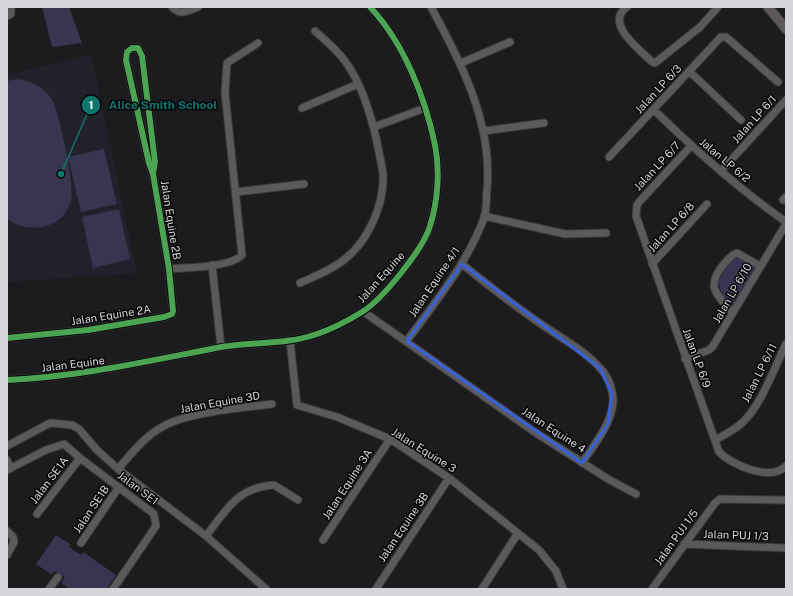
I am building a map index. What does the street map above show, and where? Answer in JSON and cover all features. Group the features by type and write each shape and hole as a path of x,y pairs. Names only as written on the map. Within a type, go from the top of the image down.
{"main road":[{"path":"768,7 786,29"}],"street":[{"path":"7,16 12,13 11,7"},
{"path":"172,7 177,12 198,7"},
{"name":"Jalan Equine","path":"7,380 98,372 221,347 290,341 318,334 364,312 406,266 419,249 430,227 436,192 437,159 425,108 405,60 390,32 370,7"},
{"name":"Jalan Equine 4/1","path":"407,341 462,264 484,216 488,171 484,131 461,62 431,7"},
{"path":"627,7 620,17 620,25 623,32 651,61 655,63 700,27 718,7"},
{"path":"300,283 346,259 368,230 377,215 381,199 383,176 374,127 358,84 345,60 315,31"},
{"name":"Jalan LP 6/3","path":"609,156 654,110 718,39 723,36 778,82"},
{"path":"461,62 510,42"},
{"path":"168,269 212,265 237,260 242,255 225,93 225,76 227,64 258,43"},
{"name":"Jalan Equine 2B","path":"154,174 149,163 126,60 127,52 132,48 138,48 142,56 155,162 154,174 168,269"},
{"path":"689,71 742,120"},
{"path":"302,108 358,84"},
{"name":"Jalan LP 6/1","path":"721,171 786,100"},
{"path":"374,127 425,108"},
{"name":"Jalan LP 6/2","path":"654,110 691,146 786,223"},
{"path":"484,131 544,123"},
{"name":"Jalan LP 6/7","path":"640,201 691,146"},
{"path":"236,192 304,184"},
{"name":"Jalan LP 6/9","path":"640,201 637,205 636,216 685,359 719,452 732,463 742,467 770,473 781,471 786,466"},
{"name":"Jalan LP 6/8","path":"652,264 707,204"},
{"path":"484,216 559,233 606,233"},
{"name":"Jalan LP 6/10","path":"685,359 709,350 733,313 786,223"},
{"path":"733,313 715,289 713,280 716,274 732,255 737,253 760,266"},
{"name":"Jalan Equine 4","path":"364,312 533,431 582,463 608,424 611,414 613,403 612,394 606,376 600,368 583,353 500,295 462,264"},
{"path":"212,265 221,347"},
{"name":"Jalan Equine 2A","path":"7,338 88,330 169,315 173,311 168,269"},
{"name":"Jalan Equine 3","path":"290,341 297,404 337,417 390,439 449,478 518,533 550,562 556,571 563,589"},
{"name":"Jalan LP 6/11","path":"714,440 742,423 749,416 786,344"},
{"name":"Jalan Equine 3D","path":"118,469 141,442 162,426 182,418 272,404"},
{"path":"7,446 50,423 72,425 79,429 97,450 118,469 206,536 266,589"},
{"name":"Jalan Equine 3A","path":"323,540 390,439"},
{"name":"Jalan SE1","path":"9,469 61,444 68,447 78,457 154,514 156,526 113,589"},
{"name":"Jalan SE1A","path":"37,514 78,457"},
{"path":"7,460 9,469"},
{"path":"582,463 636,494"},
{"name":"Jalan Equine 3B","path":"376,589 449,478"},
{"path":"206,536 225,512 240,496 250,489 274,485 298,500"},
{"name":"Jalan SE1B","path":"81,543 119,488"},
{"name":"Jalan PUJ 1/5","path":"652,589 715,502 720,499 786,500"},
{"path":"7,531 13,537 14,542 7,555"},
{"path":"482,589 518,533"},
{"name":"Jalan PUJ 1/3","path":"684,544 786,548"},
{"path":"49,589 58,577"}],"highlighted area":[{"path":"462,264 600,368 612,394 608,424 582,463 407,341"}],"shaded area":[{"path":"42,7 69,7 82,43 52,47"},
{"path":"91,55 137,273 7,282 7,75"},
{"path":"18,79 37,85 43,89 54,104 63,137 71,181 71,200 67,210 53,223 35,228 25,227 7,219 7,81"},
{"path":"104,149 117,204 81,212 68,157"},
{"path":"119,209 130,259 93,268 82,217"},
{"path":"740,257 756,268 735,308 723,294 718,277 733,259"},
{"path":"56,535 70,544 69,547 81,555 83,552 116,575 107,589 70,589 61,583 65,577 55,571 52,575 36,564"}],"cycle path":[{"path":"7,380 59,376 135,364 224,347 304,338 323,332 346,321 362,312 380,297 411,260 426,236 435,206 438,175 437,155 431,127 412,72 393,37 370,7"},
{"path":"7,338 88,330 164,317 172,314 169,269 153,174 149,163 126,60 127,52 132,48 138,48 142,56 155,162 153,174"}],"place":[{"name":"Alice Smith School","path":"61,174"}]}
